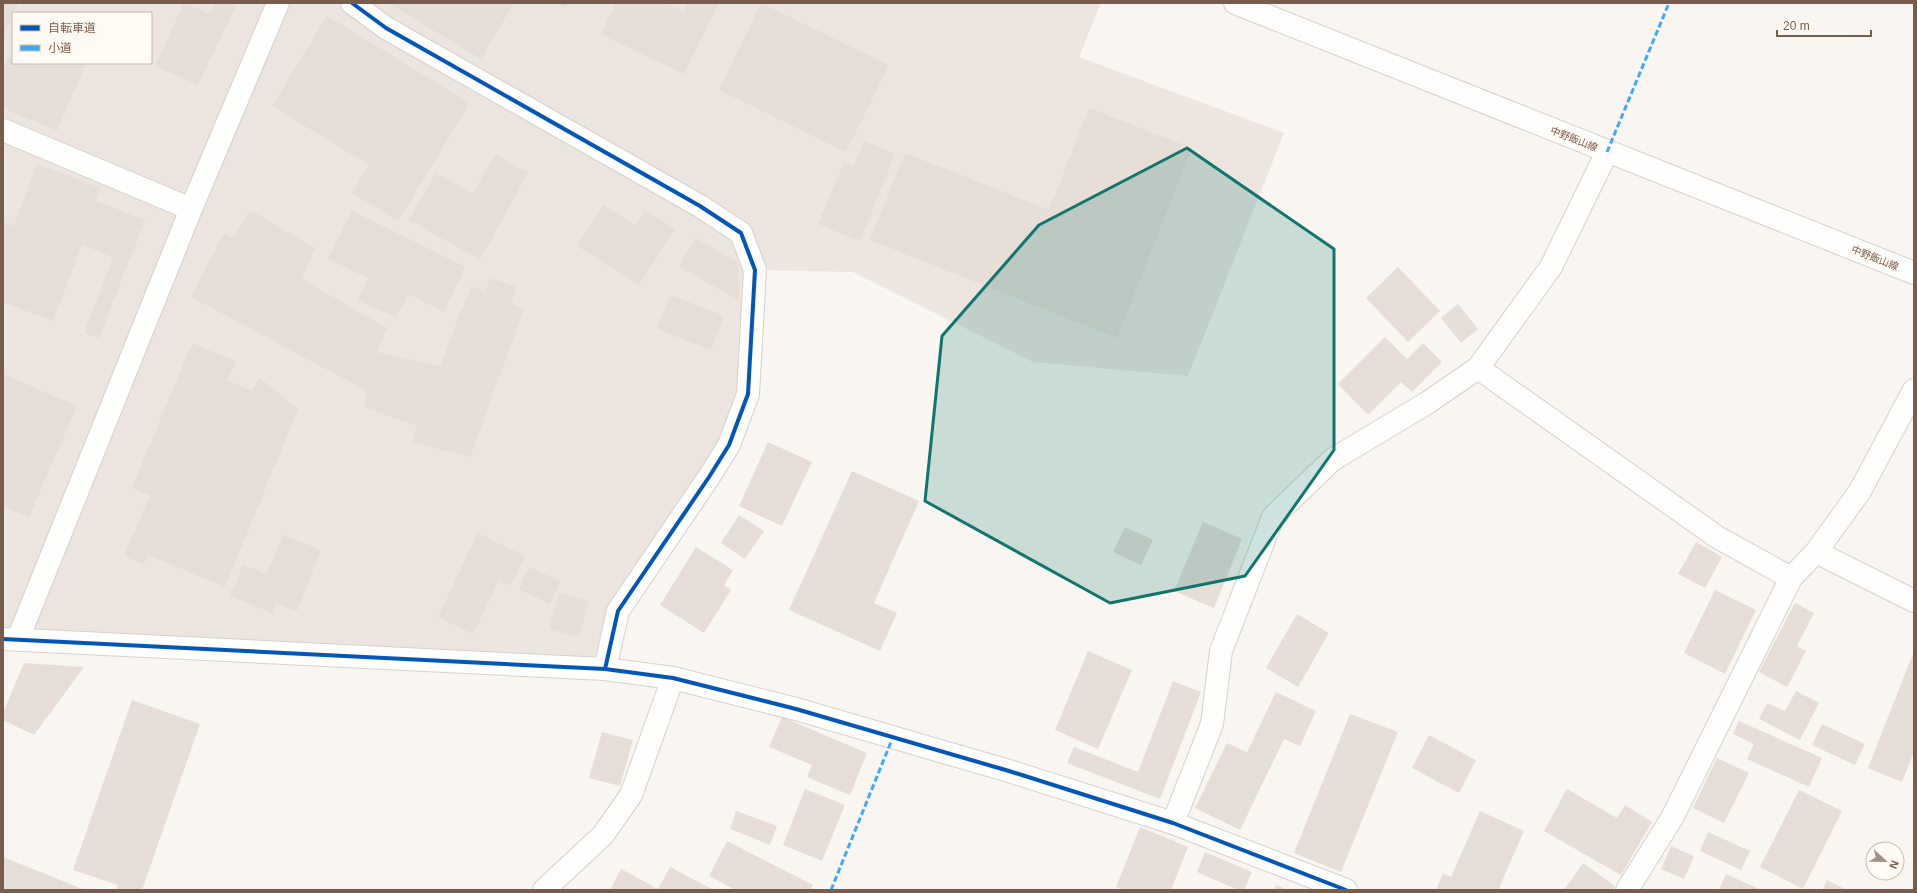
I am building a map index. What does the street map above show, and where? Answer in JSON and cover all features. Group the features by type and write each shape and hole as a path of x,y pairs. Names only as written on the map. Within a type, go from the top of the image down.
{"street":[{"path":"278,3 10,639 605,669 673,678 824,717 1009,771 1173,823 1346,890"},
{"path":"352,3 386,28 700,206 741,233 755,270 748,394 729,445 618,611 605,669"},
{"name":"中野飯山線","path":"1234,3 1914,273"},
{"path":"3,130 191,209"},
{"path":"1173,823 1212,724 1221,651 1273,517 1332,460 1427,403 1478,368 1551,267 1607,152"},
{"path":"1478,368 1717,537 1791,578"},
{"path":"1627,890 1672,818 1791,578 1816,552 1860,491 1914,390"},
{"path":"1816,552 1914,601"},
{"path":"544,890 603,835 631,795 673,678"}],"highlighted area":[{"path":"1187,148 1334,249 1334,450 1245,576 1110,603 925,501 942,336 1039,225"}],"shaded area":[{"path":"3,3 1101,3 1079,57 1284,133 1188,376 1033,362 853,272 755,270 748,394 618,611 605,669 3,639"}],"building":[{"path":"3,3 19,3 14,12 12,12 3,40"},
{"path":"184,3 210,14 215,3 237,3 198,85 155,66"},
{"path":"388,3 514,3 481,59"},
{"path":"557,3 569,3 565,8"},
{"path":"616,3 666,3 684,12 688,3 719,3 684,74 601,34"},
{"path":"761,3 889,65 846,152 719,90"},
{"path":"327,16 470,103 398,221 352,193 369,165 272,106"},
{"path":"12,49 12,64 86,64 57,131 3,108 3,71"},
{"path":"1089,108 1192,148 1117,338 870,240 905,153 1049,210"},
{"path":"864,141 895,154 860,241 818,224 844,162 854,166"},
{"path":"495,154 528,173 480,260 409,220 436,173 473,193"},
{"path":"37,164 101,188 96,201 145,220 99,338 84,333 113,257 82,245 53,321 3,302 3,222 14,226"},
{"path":"603,205 635,225 645,210 675,229 639,285 577,246"},
{"path":"250,210 315,248 302,279 387,328 377,352 440,366 471,286 485,292 490,278 517,287 511,304 524,309 470,457 412,442 417,426 364,407 367,391 191,297 224,232 233,239"},
{"path":"352,211 465,267 444,312 408,294 396,318 358,300 368,278 328,259"},
{"path":"695,238 738,262 739,300 679,267"},
{"path":"1398,267 1440,311 1408,342 1366,298"},
{"path":"670,295 724,316 711,350 657,329"},
{"path":"1458,304 1478,329 1461,343 1441,318"},
{"path":"1385,337 1407,359 1423,343 1442,362 1412,392 1401,382 1368,415 1338,384"},
{"path":"192,343 236,361 227,381 251,390 260,378 298,409 225,587 148,555 144,564 124,556 150,495 132,488"},
{"path":"3,374 77,406 29,517 3,506"},
{"path":"768,442 812,462 782,526 739,506"},
{"path":"852,471 919,501 874,603 897,613 880,651 789,610"},
{"path":"739,515 764,531 745,559 721,543"},
{"path":"1203,522 1242,539 1214,608 1174,591"},
{"path":"1125,527 1153,540 1141,565 1113,552"},
{"path":"478,533 525,556 511,586 499,580 473,634 438,617"},
{"path":"283,535 321,550 297,611 276,603 272,613 230,596 243,565 267,574"},
{"path":"1696,542 1722,557 1705,588 1678,574"},
{"path":"696,547 733,570 724,585 731,590 704,633 660,605"},
{"path":"529,567 560,581 550,604 519,589"},
{"path":"1715,590 1756,610 1725,674 1684,653"},
{"path":"559,592 589,601 579,637 549,629"},
{"path":"1795,603 1814,613 1797,646 1806,651 1787,687 1759,672"},
{"path":"1297,614 1329,633 1298,687 1266,668"},
{"path":"1088,651 1132,670 1098,749 1055,730"},
{"path":"1914,651 1914,752 1902,782 1868,768"},
{"path":"24,663 84,667 34,735 3,720 3,713"},
{"path":"1173,681 1201,692 1160,799 1067,763 1074,747 1138,772"},
{"path":"1796,691 1819,703 1800,740 1759,719 1767,703 1785,711"},
{"path":"1276,692 1316,711 1300,746 1284,739 1240,830 1195,808 1227,743 1247,752"},
{"path":"132,700 200,724 142,890 116,890 118,885 73,870"},
{"path":"1350,714 1398,732 1341,872 1294,853"},
{"path":"782,717 867,753 850,795 807,777 812,765 769,747"},
{"path":"1739,721 1822,758 1809,787 1747,759 1754,744 1733,734"},
{"path":"1822,724 1865,744 1855,765 1812,745"},
{"path":"602,732 633,740 620,786 589,778"},
{"path":"1429,735 1476,760 1459,793 1412,768"},
{"path":"1717,758 1749,773 1724,823 1693,808"},
{"path":"805,789 845,805 822,861 783,845"},
{"path":"1567,789 1617,818 1625,805 1652,822 1621,875 1544,831"},
{"path":"1799,790 1842,811 1803,889 1760,867"},
{"path":"736,811 777,826 770,845 730,829"},
{"path":"1480,811 1524,831 1498,890 1436,890 1443,873 1451,877"},
{"path":"1140,827 1188,847 1171,890 1125,890 1116,887"},
{"path":"1708,832 1750,851 1741,870 1700,851"},
{"path":"727,841 813,885 810,890 736,890 709,876"},
{"path":"1671,846 1694,856 1684,879 1661,869"},
{"path":"1205,852 1252,872 1244,890 1238,890 1197,872"},
{"path":"3,857 85,890 3,890"},
{"path":"1583,863 1615,886 1612,890 1564,890"},
{"path":"670,867 714,890 610,890 621,869 658,889"},
{"path":"1726,874 1759,889 1759,890 1719,890"},
{"path":"1827,880 1847,890 1822,890"},
{"path":"1276,885 1288,890 1274,890"}],"marked path":[{"path":"1607,152 1669,3"},
{"path":"831,890 893,737"}],"cycle path":[{"path":"352,3 386,28 700,206 741,233 755,270 748,394 729,445 618,611 605,669"},
{"path":"3,639 605,669 673,678 796,709 1009,771 1173,823 1346,890"}]}
